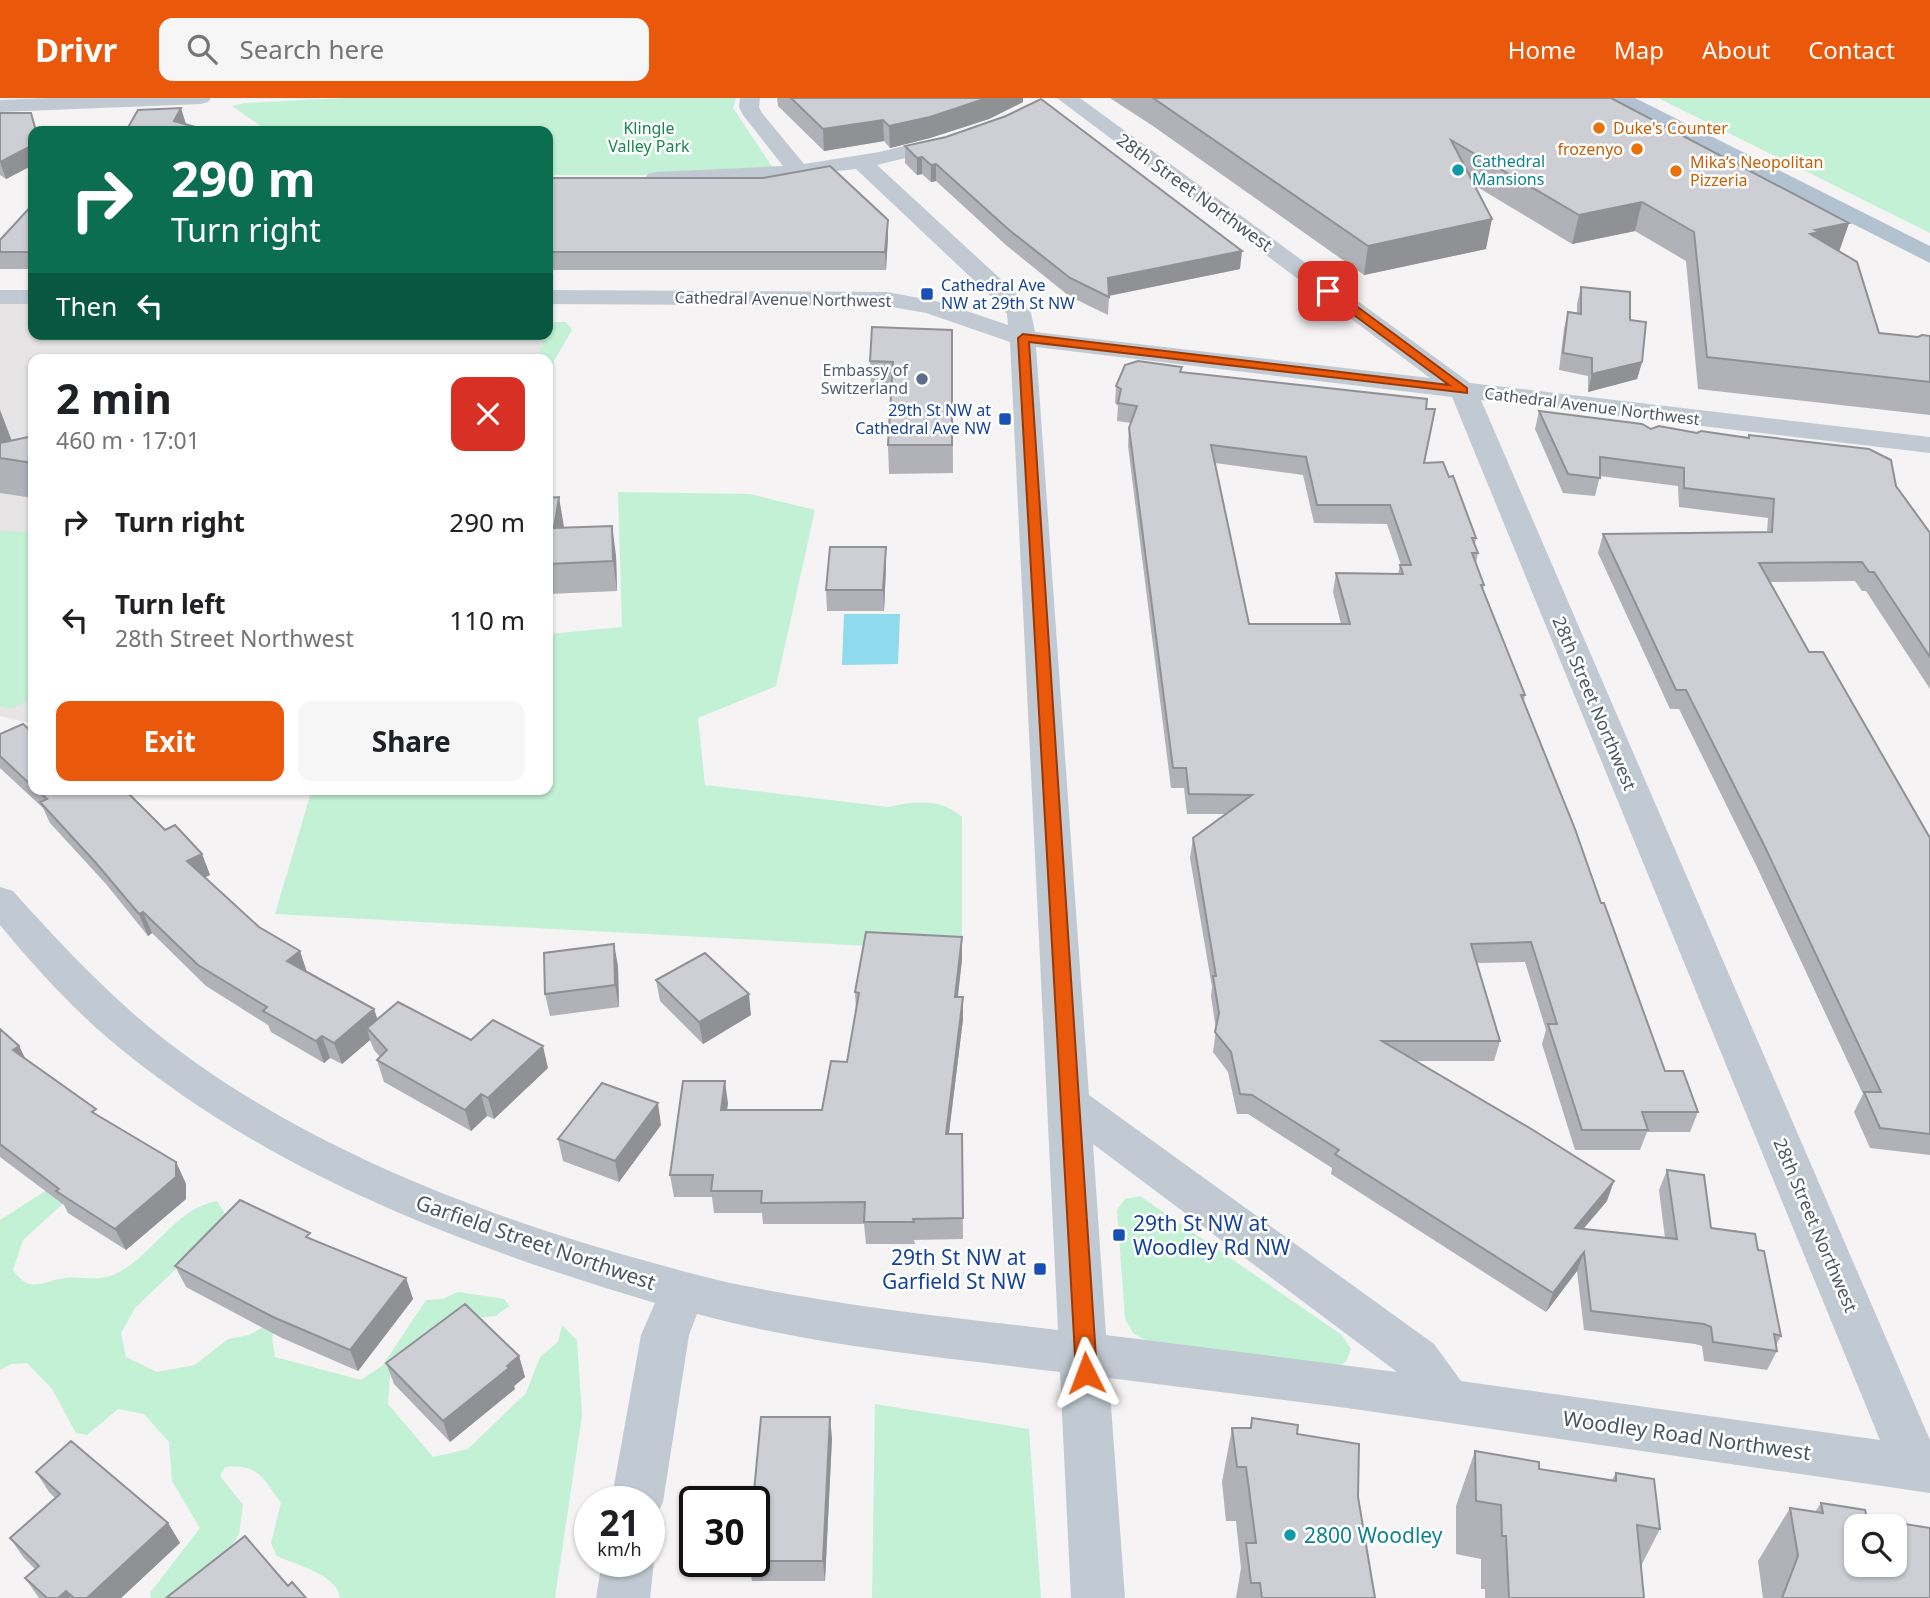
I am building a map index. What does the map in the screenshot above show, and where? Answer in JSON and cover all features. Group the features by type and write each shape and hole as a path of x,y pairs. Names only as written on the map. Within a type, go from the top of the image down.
{"main road":[{"path":"1619,98 1930,256"}],"street":[{"path":"0,106 84,112 201,98"},
{"path":"750,98 752,115 798,171"},
{"name":"28th Street Northwest","path":"1067,98 1463,390 1924,1469"},
{"path":"628,179 709,178 798,171 911,152 971,134"},
{"path":"861,162 1009,300 1018,313 1023,338 1098,1598"},
{"path":"0,297 28,297"},
{"name":"Cathedral Avenue Northwest","path":"553,297 887,299 931,307 1023,338 1463,390 1921,452"},
{"name":"Garfield Street Northwest","path":"0,900 55,966 114,1020 202,1087 269,1129 344,1170 439,1211 554,1252 684,1290 766,1310 1022,1348 1085,1354"},
{"path":"1070,1104 1417,1359 1439,1386 1445,1399"},
{"path":"640,1486 665,1335 684,1290"},
{"name":"Woodley Road Northwest","path":"1085,1354 1445,1399 1924,1469"},
{"path":"622,1598 625,1577"}],"shaded area":[{"path":"0,304 28,304 28,340 544,340 539,354 28,354 28,723 0,716"}],"green space":[{"name":"Klingle Valley Park","path":"344,98 736,98 733,108 773,168 651,175 553,175 553,126 261,126 232,106 244,103"},
{"path":"1658,98 1930,98 1930,233"},
{"path":"553,322 566,322 572,330 553,365 553,354 539,354 544,340 553,340"},
{"path":"618,492 750,494 815,510 776,686 698,718 705,785 888,807 908,803 937,804 954,811 962,817 962,951 275,914 310,795 553,795 553,634 622,627"},
{"path":"0,531 28,532 28,700 10,709 0,706"},
{"path":"117,1145 115,1156 23,1240 13,1270 25,1282 37,1285 65,1278 101,1278 113,1275 140,1257 175,1223 202,1206 217,1201 226,1215 222,1225 135,1308 121,1333 126,1357 157,1372 195,1365 228,1339 249,1335 290,1312 272,1336 275,1357 361,1380 383,1365 426,1300 442,1299 458,1292 504,1299 509,1306 496,1316 462,1319 390,1374 388,1404 433,1457 468,1449 526,1393 540,1357 558,1342 562,1325 577,1340 582,1415 555,1598 340,1598 332,1583 324,1577 277,1556 271,1543 281,1503 259,1474 246,1468 225,1467 220,1476 243,1505 239,1534 221,1561 179,1598 151,1598 150,1593 200,1528 172,1481 169,1442 144,1414 118,1409 87,1435 76,1433 52,1389 27,1363 11,1364 0,1370 0,1220"},
{"path":"1140,1196 1342,1335 1351,1349 1346,1362 1337,1367 1147,1341 1133,1333 1125,1318 1117,1210 1125,1199"},
{"path":"875,1404 1029,1429 1041,1598 872,1598"}],"water":[{"path":"844,614 900,614 898,664 842,665"}],"building":[{"path":"791,98 987,98 930,117 889,126 883,120 823,129"},
{"path":"1153,98 1611,98 1849,223 1815,230 1819,232 1810,234 1857,262 1879,333 1930,336 1930,382 1707,357 1694,232 1642,202 1579,215 1451,140 1492,219 1368,246"},
{"path":"1041,99 1242,251 1108,278 1109,297 1070,278 1008,229 936,164 931,165 922,157 917,158 905,146 946,137 1006,116"},
{"path":"181,108 174,121 192,126 129,126 138,110"},
{"path":"0,113 31,113 35,126 28,126 28,148 0,162"},
{"path":"830,166 888,220 885,252 553,252 553,178 763,178"},
{"path":"28,209 28,252 0,252 0,240"},
{"path":"1581,287 1630,292 1630,320 1646,322 1642,362 1592,374 1592,358 1563,353 1568,312 1581,314"},
{"path":"872,327 952,330 952,445 888,445 893,362 870,361"},
{"path":"1138,361 1182,367 1180,372 1427,399 1426,409 1435,409 1424,463 1443,462 1449,477 1453,476 1476,538 1472,538 1478,553 1472,553 1484,585 1481,585 1525,695 1521,695 1575,829 1601,903 1604,903 1665,1071 1683,1071 1698,1112 1642,1112 1648,1130 1582,1130 1548,1024 1557,1024 1531,942 1471,944 1500,1041 1382,1041 1614,1181 1575,1228 1677,1239 1667,1170 1704,1175 1711,1228 1755,1234 1758,1250 1764,1251 1781,1336 1774,1334 1777,1351 1713,1342 1711,1327 1704,1324 1591,1311 1584,1252 1553,1293 1335,1154 1339,1150 1252,1095 1240,1094 1231,1052 1215,1032 1219,1013 1213,976 1216,976 1193,838 1252,795 1189,794 1186,768 1173,768 1129,428 1137,406 1118,403 1121,389 1116,386 1125,365","holes":["1211,445 1306,457 1317,505 1390,505 1411,565 1400,565 1403,574 1336,573 1350,624 1249,624"]},
{"path":"1539,411 1642,424 1651,429 1659,426 1697,433 1701,431 1749,438 1749,435 1869,449 1891,460 1896,486 1930,533 1930,657 1874,572 1869,572 1862,562 1759,563 1809,652 1823,652 1930,838 1930,1134 1880,1128 1864,1092 1881,1092 1764,845 1686,690 1676,690 1603,534 1772,532 1774,499 1684,488 1684,468 1600,457 1600,478 1568,474"},
{"path":"28,437 28,462 0,458 0,443"},
{"path":"559,497 554,528 612,526 613,561 553,564 553,498"},
{"path":"830,547 886,547 883,590 826,590"},
{"path":"23,724 28,728 28,782 0,756 0,734"},
{"path":"43,795 130,795 165,830 175,825 202,854 187,861 259,927 300,951 287,961 374,1009 334,1043 322,1036 316,1041 263,1011 267,1007 198,965 143,912 139,914 40,802 47,799"},
{"path":"866,932 962,937 955,997 963,997 946,1134 962,1134 963,1218 864,1222 865,1202 761,1203 762,1191 711,1191 713,1175 670,1175 683,1081 725,1081 721,1110 822,1110 831,1061 847,1062 859,993 855,992"},
{"path":"614,944 615,985 545,994 544,953"},
{"path":"705,953 749,994 699,1022 656,980"},
{"path":"398,1002 471,1040 493,1020 543,1046 488,1098 481,1094 465,1110 377,1060 387,1050 367,1028"},
{"path":"0,1029 19,1046 13,1050 96,1109 92,1112 176,1162 176,1177 115,1229 56,1191 59,1189 0,1144"},
{"path":"602,1083 658,1103 615,1161 558,1139"},
{"path":"240,1200 310,1233 306,1237 406,1278 350,1350 273,1317 175,1266"},
{"path":"465,1304 519,1356 507,1366 509,1368 443,1421 386,1363"},
{"path":"761,1417 830,1417 823,1561 770,1561 770,1486 755,1486"},
{"path":"1252,1418 1298,1425 1297,1434 1359,1444 1358,1497 1375,1598 1262,1598 1260,1583 1251,1583 1246,1543 1256,1543 1246,1467 1237,1467 1232,1428 1251,1428"},
{"path":"71,1441 168,1523 87,1598 74,1598 66,1591 58,1598 47,1598 25,1578 39,1566 10,1538 60,1494 36,1472"},
{"path":"1475,1451 1539,1462 1539,1469 1616,1481 1616,1473 1654,1479 1660,1529 1637,1525 1644,1598 1509,1598 1506,1536 1502,1536 1501,1505 1476,1501"},
{"path":"1821,1503 1865,1510 1866,1514 1844,1514 1844,1577 1907,1577 1907,1524 1930,1528 1930,1598 1782,1598 1798,1556 1790,1508 1823,1513"},
{"path":"245,1536 288,1586 292,1582 306,1598 166,1598"}],"place":[{"name":"Duke's Counter","path":"1599,128"},
{"name":"frozenyo","path":"1637,149"},
{"name":"Cathedral Mansions","path":"1458,170"},
{"name":"Mika’s Neopolitan Pizzeria","path":"1676,171"},
{"name":"Cathedral Ave NW at 29th St NW","path":"927,294"},
{"name":"Embassy of Switzerland","path":"922,379"},
{"name":"29th St NW at Cathedral Ave NW","path":"1005,419"},
{"name":"29th St NW at Woodley Rd NW","path":"1119,1235"},
{"name":"29th St NW at Garfield St NW","path":"1040,1269"},
{"name":"2800 Woodley","path":"1290,1535"}],"route":[{"path":"1086,1373 1023,338 1463,390 1328,291"}]}
